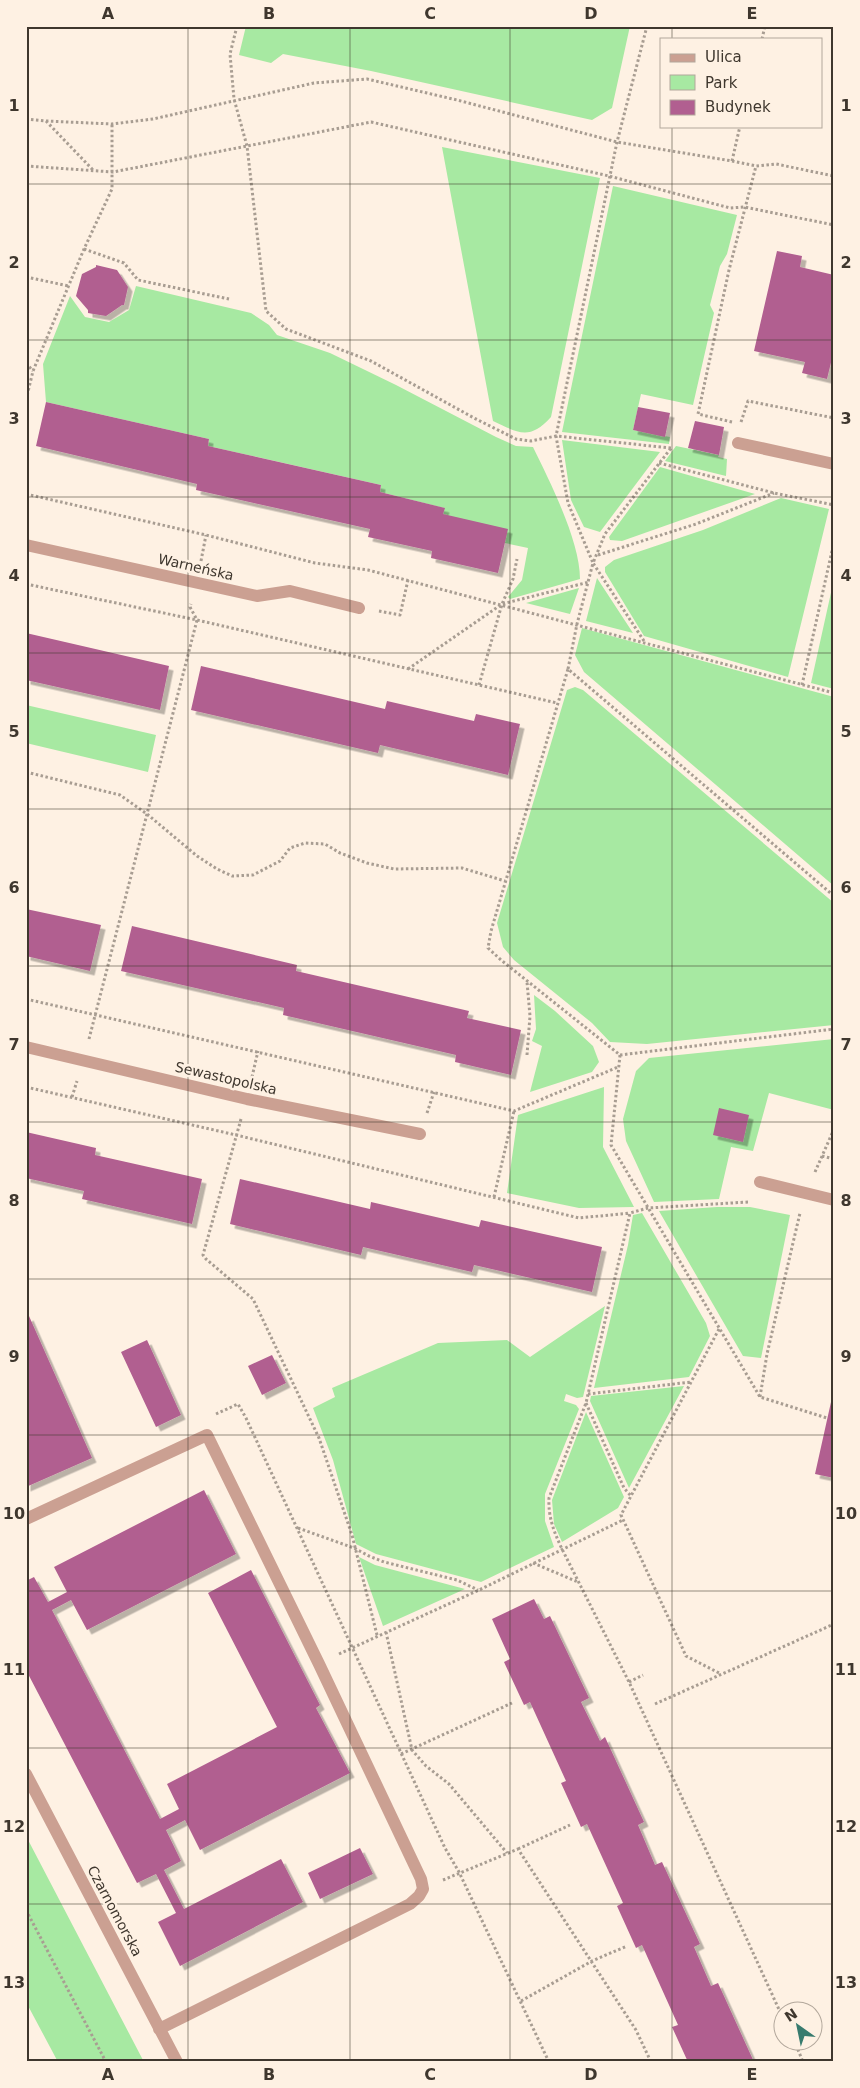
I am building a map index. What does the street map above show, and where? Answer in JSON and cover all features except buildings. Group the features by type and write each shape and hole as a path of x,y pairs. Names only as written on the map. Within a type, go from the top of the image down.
{"street":[{"path":"738,443 834,464"},
{"name":"Warneńska","path":"26,545 257,596 290,591 359,608"},
{"name":"Sewastopolska","path":"26,1047 246,1099 420,1134"},
{"path":"760,1182 834,1200"},
{"path":"26,1519 207,1435 421,1879 423,1889 419,1896 410,1904 159,2029"},
{"name":"Czarnomorska","path":"26,1774 177,2062"}],"path":[{"path":"237,26 230,54 234,99 247,146 266,312 286,329 371,361 516,439 531,441 556,436 672,448 605,534 594,563 577,624 568,669 491,931 488,948 527,982 620,1055 834,1029"},
{"path":"644,642 594,563 568,502 556,436 609,176 647,26"},
{"path":"26,118 46,121 112,124 153,119 234,99 314,83 367,79 457,100 617,142 756,166 776,164 834,176"},
{"path":"46,121 94,171"},
{"path":"26,166 113,172 371,122 609,176 730,208 744,207 834,225"},
{"path":"26,400 34,370 84,249 112,188 112,124"},
{"path":"732,161 740,128"},
{"path":"740,423 698,414 744,207 756,166"},
{"path":"84,249 124,263 138,280 229,299"},
{"path":"26,276 69,286"},
{"path":"26,363 34,370"},
{"path":"738,443 740,423 748,401 834,418"},
{"path":"659,463 774,493 834,505"},
{"path":"598,555 696,524 774,493"},
{"path":"26,494 206,535 315,563 368,570 834,693"},
{"path":"72,1098 197,620 190,607 206,535"},
{"path":"802,685 834,542"},
{"path":"478,685 502,604 513,579 517,560"},
{"path":"359,608 400,615 408,580"},
{"path":"407,669 502,604 589,582"},
{"path":"26,584 197,620 558,703"},
{"path":"568,669 834,896"},
{"path":"26,772 120,795 147,814 197,856 232,876 253,875 280,861 290,848 305,842 325,844 340,853 367,863 394,869 462,868 506,881"},
{"path":"527,982 530,1016 527,1055"},
{"path":"26,999 514,1111 618,1067"},
{"path":"258,1051 203,1254 206,1260 253,1298 319,1438 352,1535 378,1635"},
{"path":"620,1055 611,1145 760,1397 827,1418"},
{"path":"26,1087 236,1134 579,1218 630,1213 648,1208 746,1202 755,1204"},
{"path":"494,1197 514,1111"},
{"path":"813,1175 834,1129"},
{"path":"822,1156 834,1159"},
{"path":"791,1212 808,1216"},
{"path":"630,1213 586,1404 549,1498 550,1520 578,1582 629,1682 775,2000"},
{"path":"760,1397 767,1354 800,1214"},
{"path":"719,1328 621,1515 686,1656 721,1674"},
{"path":"588,1394 691,1382"},
{"path":"586,1404 624,1488 631,1496"},
{"path":"246,1418 445,1848 459,1872 549,2062"},
{"path":"319,1664 378,1635 479,1590 623,1520"},
{"path":"298,1528 354,1548 384,1562 457,1580 479,1590"},
{"path":"532,1563 578,1582"},
{"path":"655,1704 834,1624"},
{"path":"386,1632 412,1750 426,1766 449,1784 507,1854"},
{"path":"629,1682 642,1675"},
{"path":"401,1754 512,1703"},
{"path":"423,1889 570,1825"},
{"path":"518,1849 636,2030 651,2062"},
{"path":"26,1910 106,2062"},
{"path":"521,2001 592,1961 627,1946"},
{"path":"798,2050 803,2062"}],"green space":[{"path":"246,26 630,26 612,108 592,120 371,71 283,54 271,63 239,55"},
{"path":"442,147 600,178 551,417 543,425 530,432 510,429 493,421"},
{"path":"613,186 737,215 727,254 720,266 710,305 714,313 693,405 641,394 633,430 670,437 669,444 562,432"},
{"path":"136,286 251,313 269,325 277,335 330,353 516,446 533,447 570,530 579,564 580,579 510,599 508,597 522,580 528,548 505,543 443,514 444,508 380,492 381,485 208,446 209,439 46,402 43,364 70,296 85,317 109,322 129,310"},
{"path":"562,440 660,452 600,532 584,527 571,500"},
{"path":"676,446 719,455 718,457 727,459 726,476 665,461"},
{"path":"660,467 755,494 622,541 610,540 609,537"},
{"path":"781,498 829,509 788,677 644,636 605,572 605,567 614,560 703,530"},
{"path":"597,578 633,633 586,621"},
{"path":"834,579 834,689 811,683"},
{"path":"579,588 570,614 526,603"},
{"path":"582,628 834,697 834,886 584,672 575,655"},
{"path":"575,687 583,690 834,903 834,1025 647,1044 610,1042 592,1023 514,960 503,947 497,923 567,690"},
{"path":"26,705 156,735 148,772 26,743"},
{"path":"534,995 555,1011 593,1046 599,1062 592,1072 530,1092 542,1046 532,1041 536,1029"},
{"path":"834,1039 834,1110 769,1093 753,1151 731,1147 719,1199 654,1202 626,1141 623,1119 636,1071 649,1058"},
{"path":"604,1087 603,1147 634,1207 579,1208 507,1193 518,1115"},
{"path":"750,1207 790,1215 761,1358 743,1356 659,1211"},
{"path":"642,1213 706,1323 710,1336 689,1377 594,1388 628,1245 633,1215"},
{"path":"605,1306 583,1397 577,1398 566,1394 564,1401 576,1405 579,1409 545,1494 545,1521 554,1547 481,1582 376,1554 356,1544 333,1460 313,1408 335,1397 332,1388 438,1343 507,1340 530,1357"},
{"path":"684,1386 629,1488 590,1401 591,1396"},
{"path":"586,1412 624,1497 618,1508 562,1542 554,1524 552,1500"},
{"path":"359,1557 375,1565 465,1589 383,1626"},
{"path":"26,1836 144,2062 58,2062 26,2002"}]}
